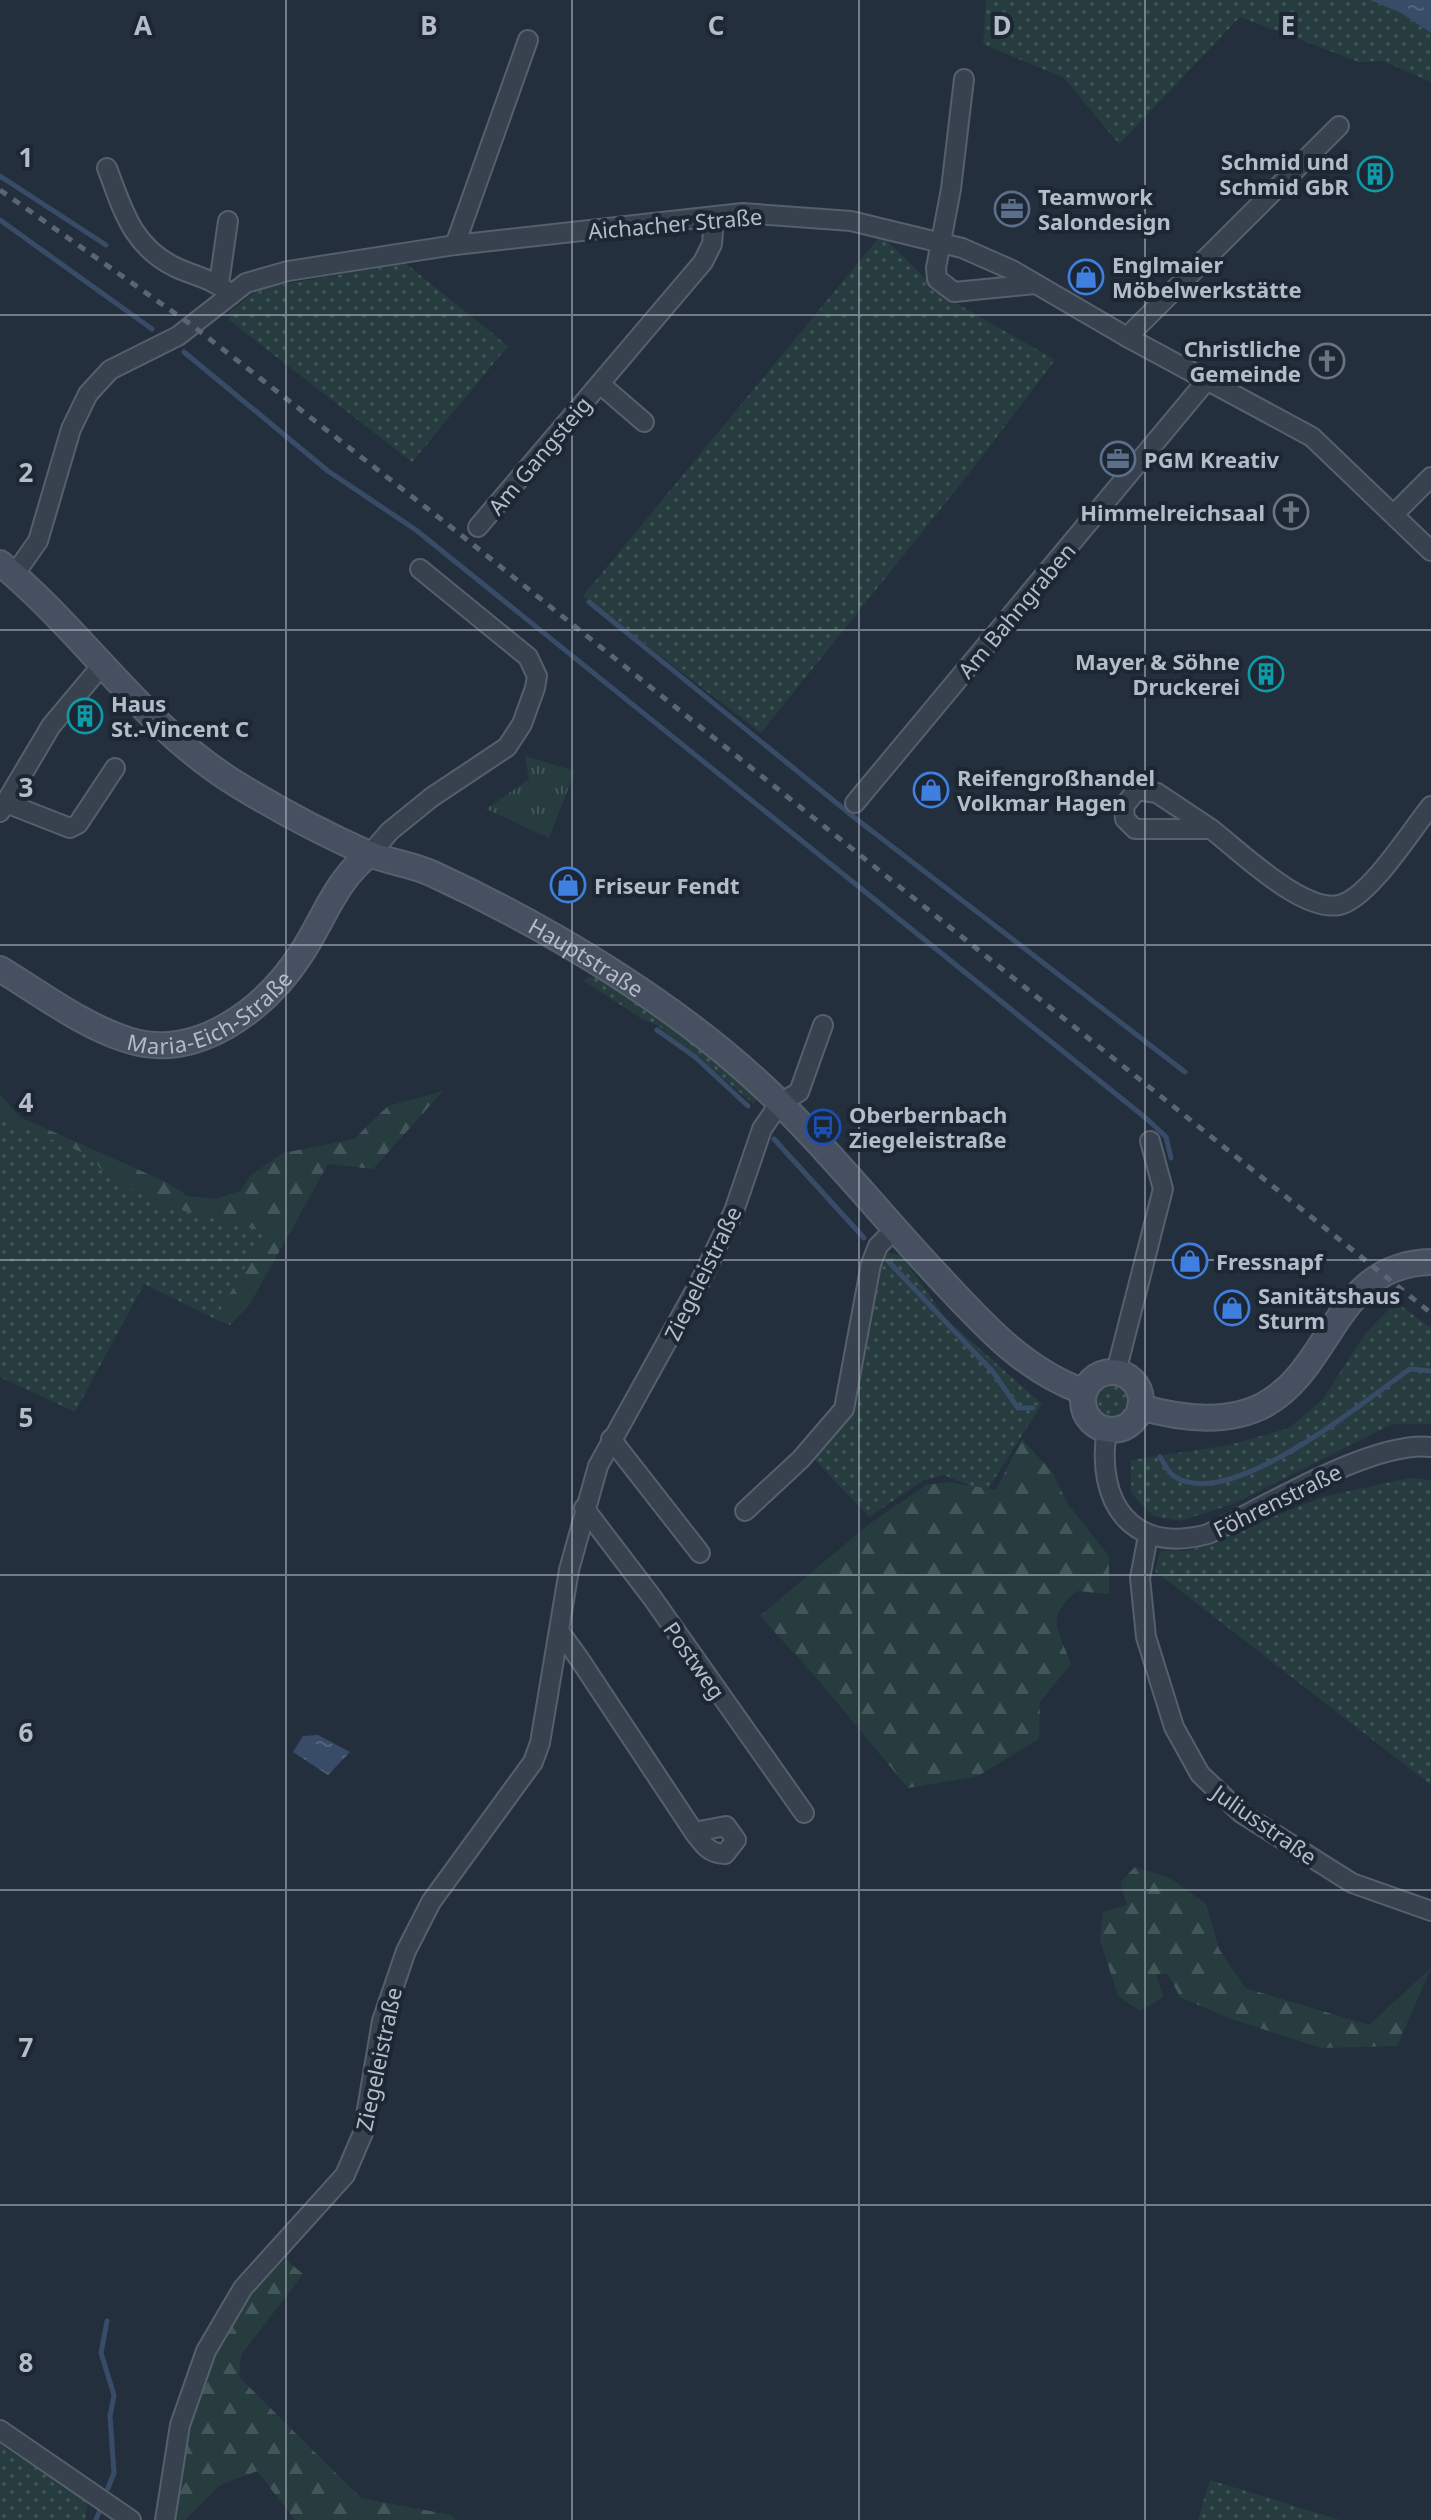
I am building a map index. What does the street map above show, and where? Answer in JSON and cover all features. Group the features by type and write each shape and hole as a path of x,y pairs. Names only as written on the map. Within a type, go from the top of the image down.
{"main road":[{"name":"Hauptstraße","path":"7,569 103,664 145,712 191,753 240,786 370,854 406,862 440,877 583,956 692,1026 736,1060 780,1103 1006,1348 1047,1377 1084,1392"},
{"name":"Maria-Eich-Straße","path":"0,969 129,1040 166,1045 194,1040 227,1025 265,998 300,956 341,882 353,867 370,854"},
{"path":"1140,1407 1209,1420 1235,1418 1268,1404 1298,1380 1350,1301 1367,1285 1396,1269 1431,1262"},
{"path":"1116,1372 1133,1381 1139,1389 1140,1407 1130,1424 1107,1429 1089,1419 1083,1402 1084,1392 1096,1376 1116,1372"}],"street":[{"path":"455,245 528,40"},
{"path":"964,79 937,279 954,292 1035,284"},
{"path":"1127,337 1339,126"},
{"path":"107,168 131,230 148,251 174,267 225,289 228,221"},
{"name":"Aichacher Straße","path":"7,569 38,541 71,429 88,394 110,370 178,336 225,289 272,274 455,245 743,213 811,216 941,242 987,258 1312,437 1431,551"},
{"name":"Am Gangsteig","path":"478,527 703,262 712,244 714,217"},
{"name":"Am Bahngraben","path":"855,803 1207,380"},
{"name":"Am Gangsteig","path":"600,384 644,422"},
{"path":"1394,514 1431,477"},
{"path":"370,854 390,831 432,797 507,747 522,724 537,676 528,657 420,569"},
{"path":"103,664 51,726 3,807 70,828 78,824 115,768"},
{"path":"1211,829 1304,900 1318,906 1334,907 1359,895 1431,806"},
{"path":"780,1103 799,1092 823,1025"},
{"name":"Ziegeleistraße","path":"165,2520 180,2425 206,2351 243,2288 332,2193 350,2165 363,2133 382,2021 403,1959 431,1902 533,1762 584,1508 611,1439 693,1296 734,1211 762,1129 780,1103"},
{"path":"1116,1372 1163,1189 1150,1141"},
{"path":"745,1511 801,1459 844,1409 871,1264 878,1246 894,1230"},
{"path":"1107,1429 1102,1456 1110,1498 1148,1536"},
{"path":"611,1439 700,1553"},
{"name":"Föhrenstraße","path":"1148,1536 1185,1540 1208,1534 1363,1459 1409,1446 1431,1447"},
{"name":"Postweg","path":"584,1508 651,1596 804,1813"},
{"name":"Juliusstraße","path":"1148,1536 1140,1578 1146,1637 1174,1727 1200,1774 1241,1813 1352,1883 1431,1911"},
{"path":"559,1631 694,1832"},
{"path":"0,2430 131,2520"}],"green space":[{"path":"986,0 1370,0 1401,13 1431,33 1431,82 1383,61 1359,62 1240,17 1119,144 1064,78 983,44"},
{"path":"881,235 942,295 1055,360 967,476 761,733 583,596"},
{"path":"405,263 508,346 412,462 229,320 229,312 255,292"},
{"path":"525,756 575,771 549,838 486,809 529,779"},
{"path":"588,977 597,978 700,1047 757,1098 754,1104 657,1025 642,1019 584,981"},
{"path":"443,1091 373,1169 328,1164 250,1304 230,1325 215,1319 266,1232 154,1203 149,1197 111,1179 88,1155 0,1117 0,1094 20,1117 166,1182 188,1196 215,1199 240,1191 251,1175 283,1153 354,1139 388,1106"},
{"path":"0,1116 88,1155 111,1179 149,1197 154,1203 266,1232 215,1319 144,1284 75,1412 0,1377"},
{"path":"888,1252 902,1256 946,1319 1042,1404 986,1492 944,1475 924,1480 869,1517 814,1459 852,1414 878,1262"},
{"path":"1396,1302 1431,1328 1431,1424 1392,1424 1233,1504 1180,1521 1153,1516 1131,1493 1131,1460 1230,1445 1289,1428 1323,1399 1365,1334"},
{"path":"1112,1379 1127,1386 1134,1401 1127,1416 1112,1423 1097,1416 1090,1401 1097,1386"},
{"path":"1022,1439 1053,1473 1067,1503 1109,1556 1109,1594 1077,1591 1060,1609 1058,1632 1071,1664 1040,1702 1039,1739 978,1776 908,1788 815,1676 760,1616 869,1524 926,1485 948,1482 996,1490"},
{"path":"1409,1478 1431,1480 1431,1785 1155,1571 1160,1551 1189,1551 1322,1497"},
{"path":"1135,1867 1170,1878 1206,1904 1219,1949 1245,1988 1369,2025 1431,1968 1397,2046 1322,2048 1231,2019 1180,1997 1168,1974 1156,1974 1163,1997 1140,2011 1118,1996 1100,1940 1103,1912 1127,1905 1120,1882"},
{"path":"285,2259 303,2274 241,2355 239,2377 361,2498 451,2515 456,2520 295,2520 257,2471 220,2485 185,2520 176,2520 173,2514 190,2431 219,2348 247,2300"},
{"path":"0,2444 88,2502 85,2520 0,2520"},
{"path":"1210,2480 1340,2520 1198,2520"}],"water":[{"path":"1370,0 1431,0 1431,33 1401,13"},
{"path":"318,1735 350,1752 328,1775 293,1752 303,1736"}],"waterway":[{"path":"0,176 106,245"},
{"path":"0,220 152,329"},
{"path":"184,352 328,471 416,530 1147,1119 1166,1137 1171,1158"},
{"path":"589,602 855,818 1185,1072"},
{"path":"657,1030 695,1057 748,1106"},
{"path":"774,1139 864,1238"},
{"path":"888,1261 993,1372 1018,1408 1033,1408"},
{"path":"1160,1457 1174,1476 1198,1484 1227,1480 1261,1467 1295,1448 1410,1369 1431,1371"},
{"path":"107,2321 101,2353 114,2395 110,2416 114,2473 108,2488"},
{"path":"96,2520 100,2510"}],"railway":[{"path":"0,190 193,326 451,527 1431,1313"}],"place":[{"name":"Schmid und Schmid GbR","path":"1375,174"},
{"name":"Teamwork Salondesign","path":"1012,209"},
{"name":"Englmaier Möbelwerkstätte","path":"1086,277"},
{"name":"Christliche Gemeinde","path":"1327,361"},
{"name":"PGM Kreativ","path":"1118,459"},
{"name":"Himmelreichsaal","path":"1291,512"},
{"name":"Mayer & Söhne Druckerei","path":"1266,674"},
{"name":"Haus St.-Vincent C","path":"85,716"},
{"name":"Reifengroßhandel Volkmar Hagen","path":"931,790"},
{"name":"Friseur Fendt","path":"568,885"},
{"name":"Oberbernbach Ziegeleistraße","path":"823,1127"},
{"name":"Fressnapf","path":"1190,1261"},
{"name":"Sanitätshaus Sturm","path":"1232,1308"}]}
